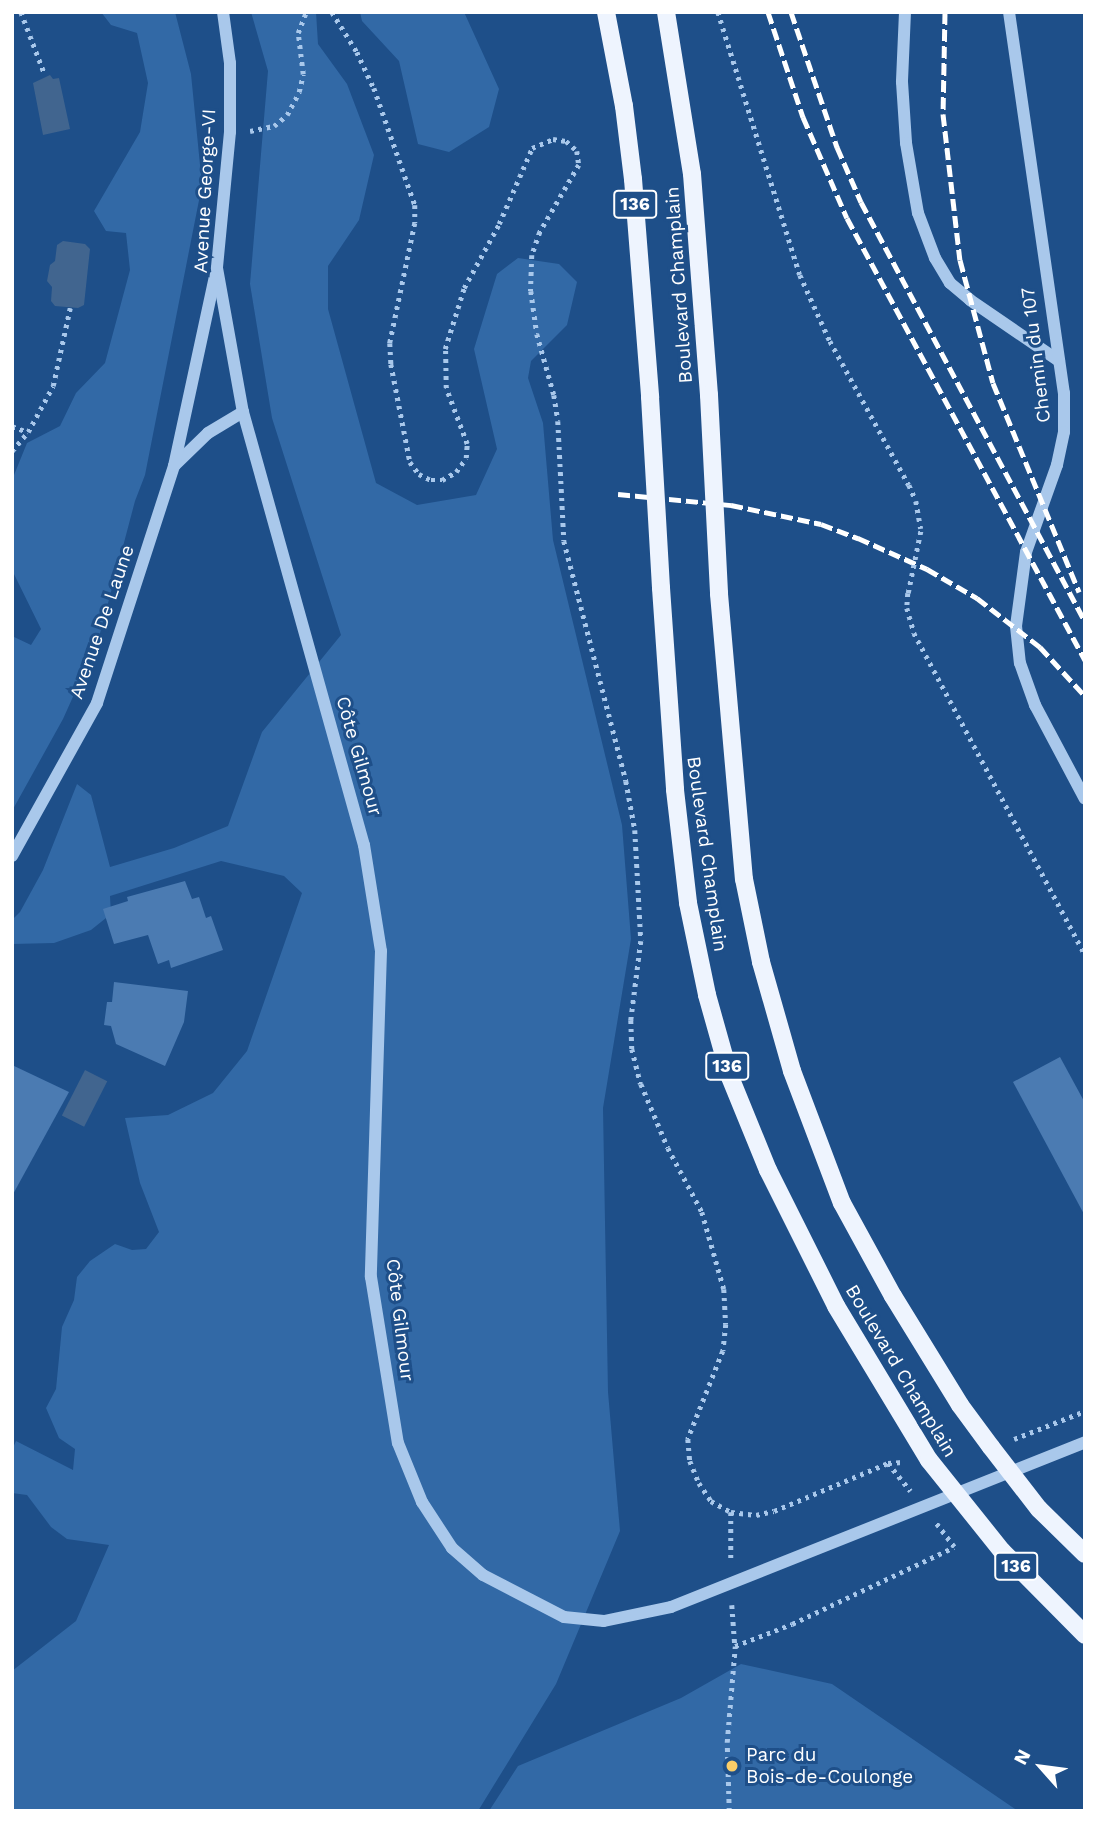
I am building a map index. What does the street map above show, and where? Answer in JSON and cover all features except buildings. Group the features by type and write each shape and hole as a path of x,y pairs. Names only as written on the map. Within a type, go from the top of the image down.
{"main road":[{"name":"Boulevard Champlain","path":"606,12 624,106 633,179 675,790 688,903 707,995 730,1077 768,1170 802,1242 849,1328 929,1460 952,1492 1002,1550 1085,1635"},
{"name":"Boulevard Champlain","path":"666,12 691,174 709,395 719,594 744,879 761,962 792,1071 842,1203 906,1318 960,1405 1039,1509 1085,1554"}],"street":[{"name":"Avenue George-VI","path":"223,12 230,63 230,132 216,268 243,412"},
{"path":"905,12 902,82 906,143 918,213 935,258 950,283 970,300 1059,361"},
{"name":"Chemin du 107","path":"1009,12 1064,393 1064,432 1057,465 1026,552 1016,626 1020,663 1035,705 1085,799"},
{"name":"Avenue De Laune","path":"12,856 97,703 174,466 216,268"},
{"name":"Avenue De Laune","path":"174,466 208,433 243,412"},
{"name":"Côte Gilmour","path":"243,412 366,858 381,951 370,1277 398,1443 422,1502 452,1548 483,1575 564,1617 604,1621 671,1607 952,1492 1085,1442"}],"path":[{"path":"21,12 45,75"},
{"path":"230,132 255,131 274,126 287,116 299,92 303,74 298,33 306,12"},
{"path":"332,12 357,52 374,88 415,205 415,223 390,343 394,384 410,462 419,474 431,480 442,480 456,472 467,458 467,444 446,388 445,349 464,288 499,224 532,148 543,141 566,141 577,151 579,165 540,232 532,255 531,291 537,334 554,395 558,421 564,541 626,780 635,830 642,914 631,1020 632,1049 641,1084 664,1138 702,1212 724,1289 726,1324 723,1351 688,1439 690,1461 699,1483 711,1501 731,1512 756,1515 774,1511 888,1463 929,1460"},
{"path":"718,12 800,275 830,341 916,500 921,529 907,608 914,633 1085,955"},
{"path":"12,451 28,432 56,378 70,308"},
{"path":"12,426 28,432"},
{"path":"991,1447 1085,1411"},
{"path":"729,1811 727,1742 735,1646 792,1624 954,1547 888,1463"}],"shaded area":[{"path":"101,12 175,12 191,74 202,185 145,475 135,501 98,641 63,719 12,811 12,636 31,645 41,629 12,570 12,480 27,443 60,426 76,393 105,363 130,270 126,233 106,231 94,211 140,132 148,83 137,33 111,25"},
{"path":"251,12 316,12 318,44 347,84 374,155 359,220 328,266 328,309 376,483 417,505 476,495 497,449 474,349 497,274 518,258 559,264 577,282 567,325 531,361 528,378 543,423 553,540 622,825 631,939 603,1108 608,1392 620,1531 556,1684 478,1811 12,1811 12,1671 76,1621 109,1545 67,1539 51,1527 27,1495 12,1493 12,1450 16,1441 73,1470 75,1449 59,1438 46,1408 56,1389 62,1327 74,1300 77,1277 90,1261 115,1244 132,1250 146,1249 159,1232 140,1183 125,1118 168,1115 213,1093 247,1051 302,893 284,876 221,861 110,896 111,914 91,930 54,943 12,944 12,920 20,912 43,870 77,784 91,795 110,867 174,848 228,826 262,732 341,635 272,418 250,284 268,71"},
{"path":"360,12 464,12 499,89 489,127 449,152 418,144 399,61 362,21"},
{"path":"50,75 53,79 59,78 70,129 43,135 33,83"},
{"path":"63,241 85,244 90,249 84,305 78,308 55,306 51,301 52,287 47,281 50,265 55,261 57,245"},
{"path":"85,1070 107,1081 84,1127 62,1115"},
{"path":"741,1664 832,1684 1018,1811 489,1811 518,1766 681,1698"}],"railway":[{"path":"768,12 803,117 847,218 1085,660"},
{"path":"791,12 837,147 861,202 1085,621"},
{"path":"945,12 943,114 960,260 993,383 1079,592"},
{"path":"618,494 731,505 821,524 858,538 927,569 977,598 1040,647 1085,696"}],"place":[{"name":"Parc du Bois-de-Coulonge","path":"732,1766"}]}
